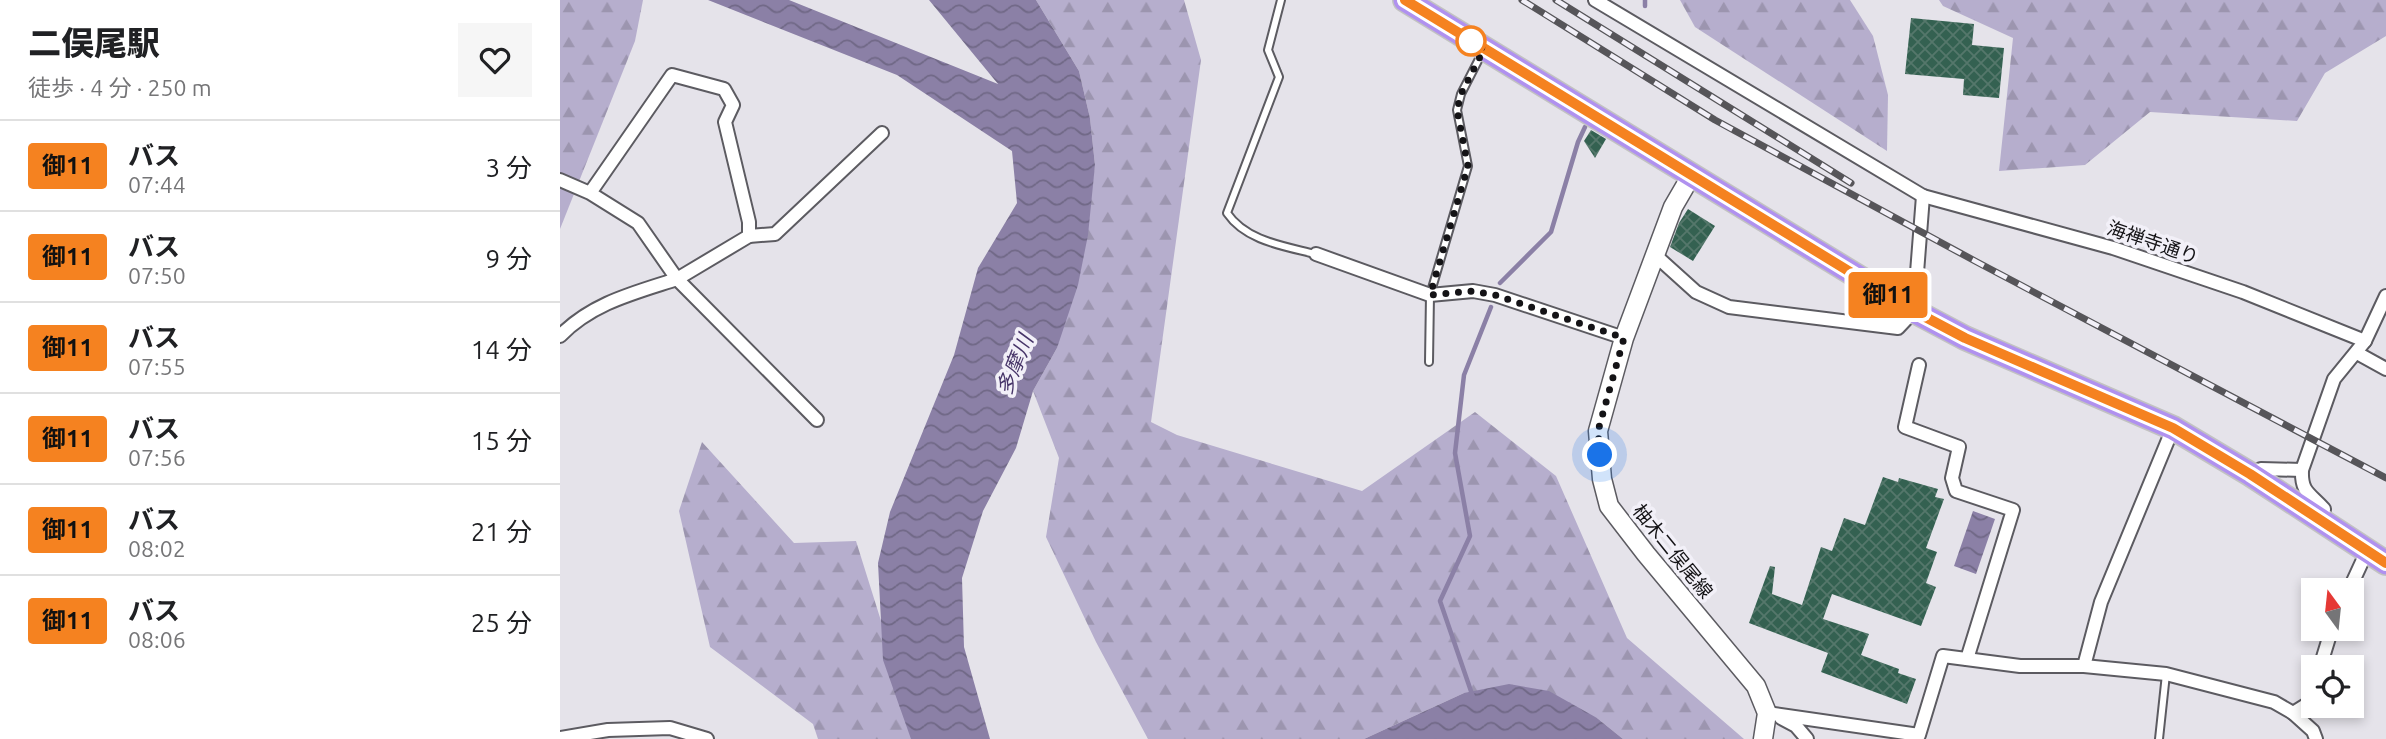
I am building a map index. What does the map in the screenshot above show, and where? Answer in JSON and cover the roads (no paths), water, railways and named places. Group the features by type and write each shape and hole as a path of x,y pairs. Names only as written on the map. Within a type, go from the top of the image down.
{"highway":[{"path":"1405,0 1914,311 1965,338 2173,428 2250,474 2376,557"}],"main road":[{"name":"柚木二俣尾線","path":"1691,176 1672,207 1624,338 1598,431 1602,479 1609,506 1746,673 1762,696 1767,713"},
{"path":"1763,739 1767,713"}],"street":[{"name":"海禅寺通り","path":"1595,0 1923,196 2113,248 2243,292 2365,341"},
{"path":"590,193 672,75 723,89 733,105 725,122 749,236"},
{"path":"560,336 572,323 601,305 677,279 749,236 775,234 882,133"},
{"path":"560,180 590,193 638,223 677,279 817,420"},
{"path":"1655,255 1696,292 1729,307 1898,328 1914,311 1923,196"},
{"path":"1316,254 1430,295 1473,291 1495,295 1624,338"},
{"path":"2322,521 2323,509 2304,491 2302,470 2334,379 2365,341 2386,296"},
{"path":"2357,353 2386,369"},
{"path":"1919,365 1905,427 1959,447 1952,478 1956,491 2013,510 1967,659"},
{"path":"2084,666 2101,602 2173,428"},
{"path":"2250,474 2262,469 2302,470"},
{"path":"2359,578 2376,557"},
{"path":"1767,713 1919,735 1943,656 2020,666 2084,666 2166,674 2274,702 2293,712 2312,731 2316,739"},
{"path":"2293,712 2301,708"},
{"path":"1767,713 1790,722 1807,739"},
{"path":"560,738 670,728 706,739"}],"lane":[{"path":"1281,0 1268,50 1279,77 1227,213 1234,223 1264,240 1316,254"},
{"path":"1429,362 1430,295 1468,166 1457,110 1461,94 1484,49"},
{"path":"2159,739 2166,674"}],"water":[{"name":"多摩川","path":"708,0 789,0 998,84 929,0 1036,0 1079,71 1090,118 1095,165 1088,235 1078,285 1057,348 1033,391 1016,448 983,511 962,578 964,647 990,739 911,739 883,660 878,563 890,512 954,355 978,268 1017,203 1012,151 897,75"},
{"path":"1973,511 1995,519 1976,574 1954,566"},
{"path":"1509,684 1549,691 1597,718 1623,739 1364,739 1464,693"}],"waterway":[{"path":"1645,0 1645,6"},
{"path":"1500,283 1551,232 1585,127"},
{"path":"1473,697 1440,601 1470,536 1455,453 1464,375 1491,307"}],"railway":[{"path":"1522,0 1715,120 2386,478"},
{"path":"1556,0 1851,183"}]}
